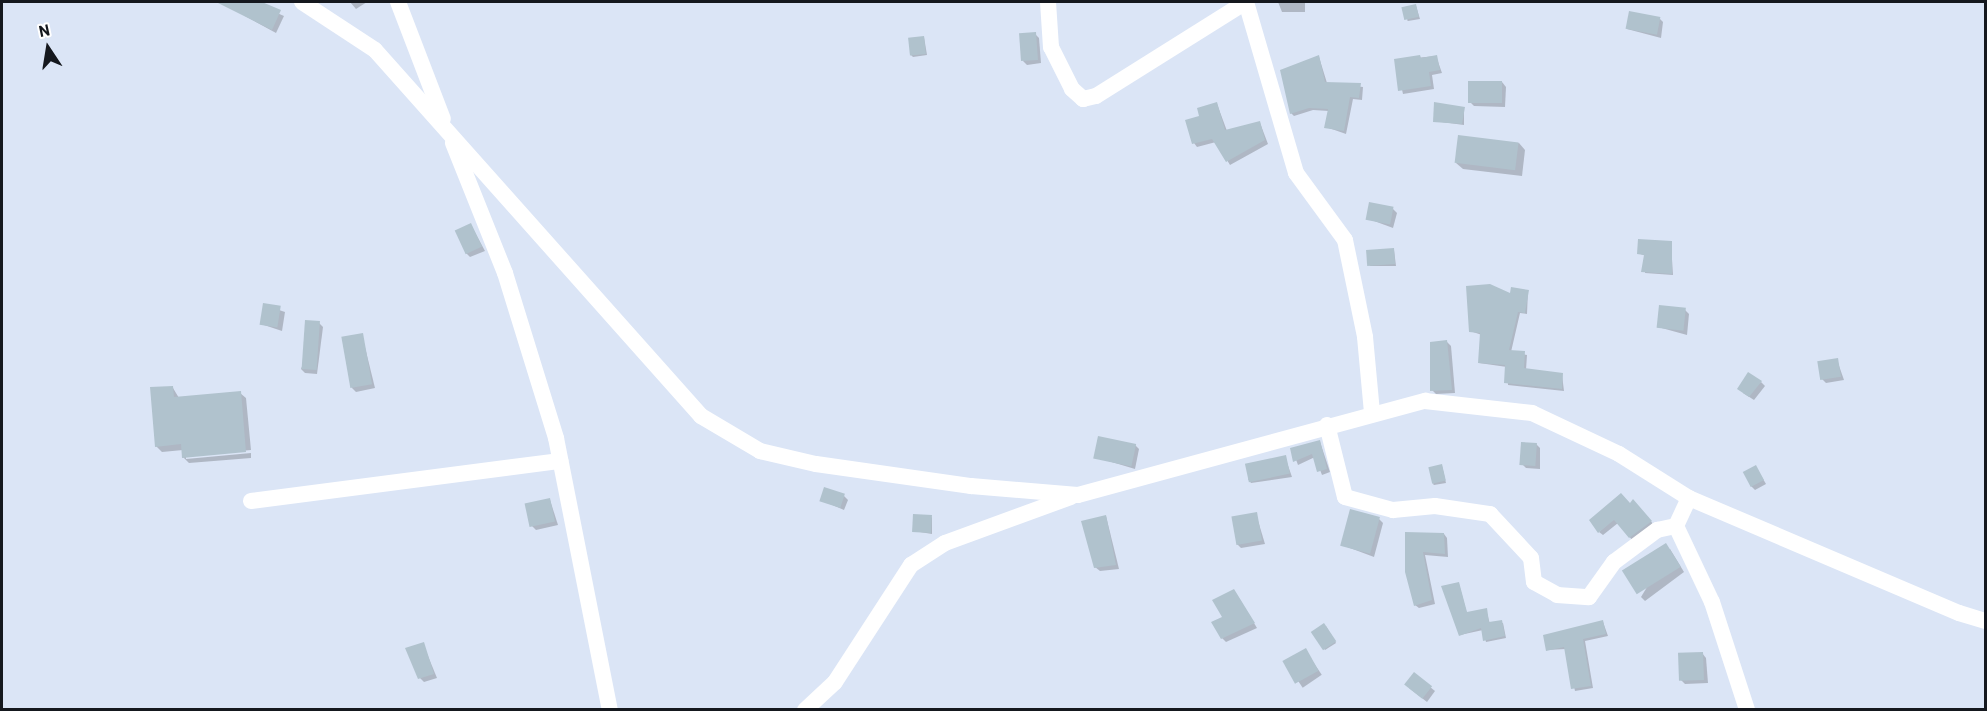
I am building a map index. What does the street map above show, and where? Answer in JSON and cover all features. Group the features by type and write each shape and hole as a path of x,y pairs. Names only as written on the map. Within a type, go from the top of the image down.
{"street":[{"path":"302,2 375,50 701,416 760,451 816,464 970,486 1078,495"},
{"path":"398,2 505,273 561,461 610,710"},
{"path":"1048,2 1051,47 1072,89 1083,99 1096,96 1246,2 1296,173 1345,240 1365,338 1372,412"},
{"path":"805,710 835,682 911,565 945,543 1078,495 1372,412 1425,401 1532,413 1619,454 1689,498 1959,613 1986,621"},
{"path":"1327,425 1345,497 1393,510 1435,506 1490,514 1531,558 1534,582 1557,595 1589,597 1614,562 1657,530 1676,526"},
{"path":"251,501 561,461"},
{"path":"1676,526 1689,498"},
{"path":"1676,526 1712,602 1748,710"}],"building":[{"path":"216,2 262,2 281,10 272,30"},
{"path":"1416,4 1419,17 1404,20 1401,7"},
{"path":"1629,11 1660,17 1657,35 1626,29"},
{"path":"1036,32 1038,60 1021,61 1019,33"},
{"path":"924,36 926,54 910,56 908,38"},
{"path":"1319,55 1325,82 1361,83 1359,98 1350,97 1344,131 1324,128 1328,109 1309,108 1290,114 1280,70"},
{"path":"1420,55 1421,58 1437,55 1440,70 1429,72 1431,86 1398,91 1394,59"},
{"path":"1468,81 1502,81 1502,103 1468,103"},
{"path":"1217,102 1225,130 1260,121 1265,140 1226,162 1212,139 1192,144 1185,120 1199,116 1197,108"},
{"path":"1434,102 1465,107 1462,124 1433,122"},
{"path":"1458,135 1519,142 1515,170 1455,163"},
{"path":"1369,202 1394,207 1390,224 1366,220"},
{"path":"471,223 482,247 466,254 455,231"},
{"path":"1638,239 1672,241 1672,274 1641,272 1644,255 1637,254"},
{"path":"1394,248 1395,264 1367,266 1366,250"},
{"path":"1490,284 1510,293 1511,287 1529,290 1525,313 1518,312 1509,350 1525,351 1524,368 1563,373 1562,389 1504,383 1505,365 1478,363 1480,333 1469,332 1466,286"},
{"path":"263,303 281,306 277,328 260,325"},
{"path":"1659,305 1686,308 1683,331 1657,328"},
{"path":"305,320 320,321 317,370 302,369"},
{"path":"363,333 372,384 350,388 341,337"},
{"path":"1447,340 1452,390 1430,391 1430,342"},
{"path":"1838,358 1841,377 1820,380 1817,361"},
{"path":"1748,372 1762,381 1749,397 1737,389"},
{"path":"173,386 174,397 241,391 246,452 182,458 181,444 155,447 150,387"},
{"path":"1098,436 1136,444 1131,467 1093,458"},
{"path":"1320,440 1327,469 1317,472 1312,454 1293,462 1290,448"},
{"path":"1521,442 1537,443 1535,466 1519,465"},
{"path":"1286,455 1290,474 1249,482 1245,464"},
{"path":"1442,464 1446,481 1432,484 1428,467"},
{"path":"1756,465 1764,480 1751,487 1743,472"},
{"path":"824,487 845,494 840,508 819,501"},
{"path":"1621,493 1630,503 1633,499 1652,521 1629,538 1614,520 1598,533 1589,520"},
{"path":"550,498 555,521 530,527 525,503"},
{"path":"1350,509 1380,517 1370,554 1340,546"},
{"path":"1257,512 1262,541 1236,545 1231,517"},
{"path":"913,514 932,515 931,533 912,532"},
{"path":"1106,515 1116,565 1094,568 1081,521"},
{"path":"1405,532 1444,533 1445,554 1423,552 1432,600 1414,606 1405,572"},
{"path":"1666,543 1681,567 1637,594 1622,571"},
{"path":"1459,582 1467,612 1487,608 1489,622 1502,620 1505,636 1483,641 1481,628 1459,636 1441,586"},
{"path":"1234,589 1255,623 1221,639 1211,622 1222,617 1212,600"},
{"path":"1603,620 1606,634 1583,639 1591,686 1571,689 1564,647 1546,651 1543,635"},
{"path":"1324,623 1336,641 1323,650 1311,632"},
{"path":"424,642 434,674 418,679 405,648"},
{"path":"1306,648 1319,671 1295,684 1282,661"},
{"path":"1703,652 1704,680 1679,681 1678,653"},
{"path":"1414,672 1432,686 1422,699 1404,685"}]}
